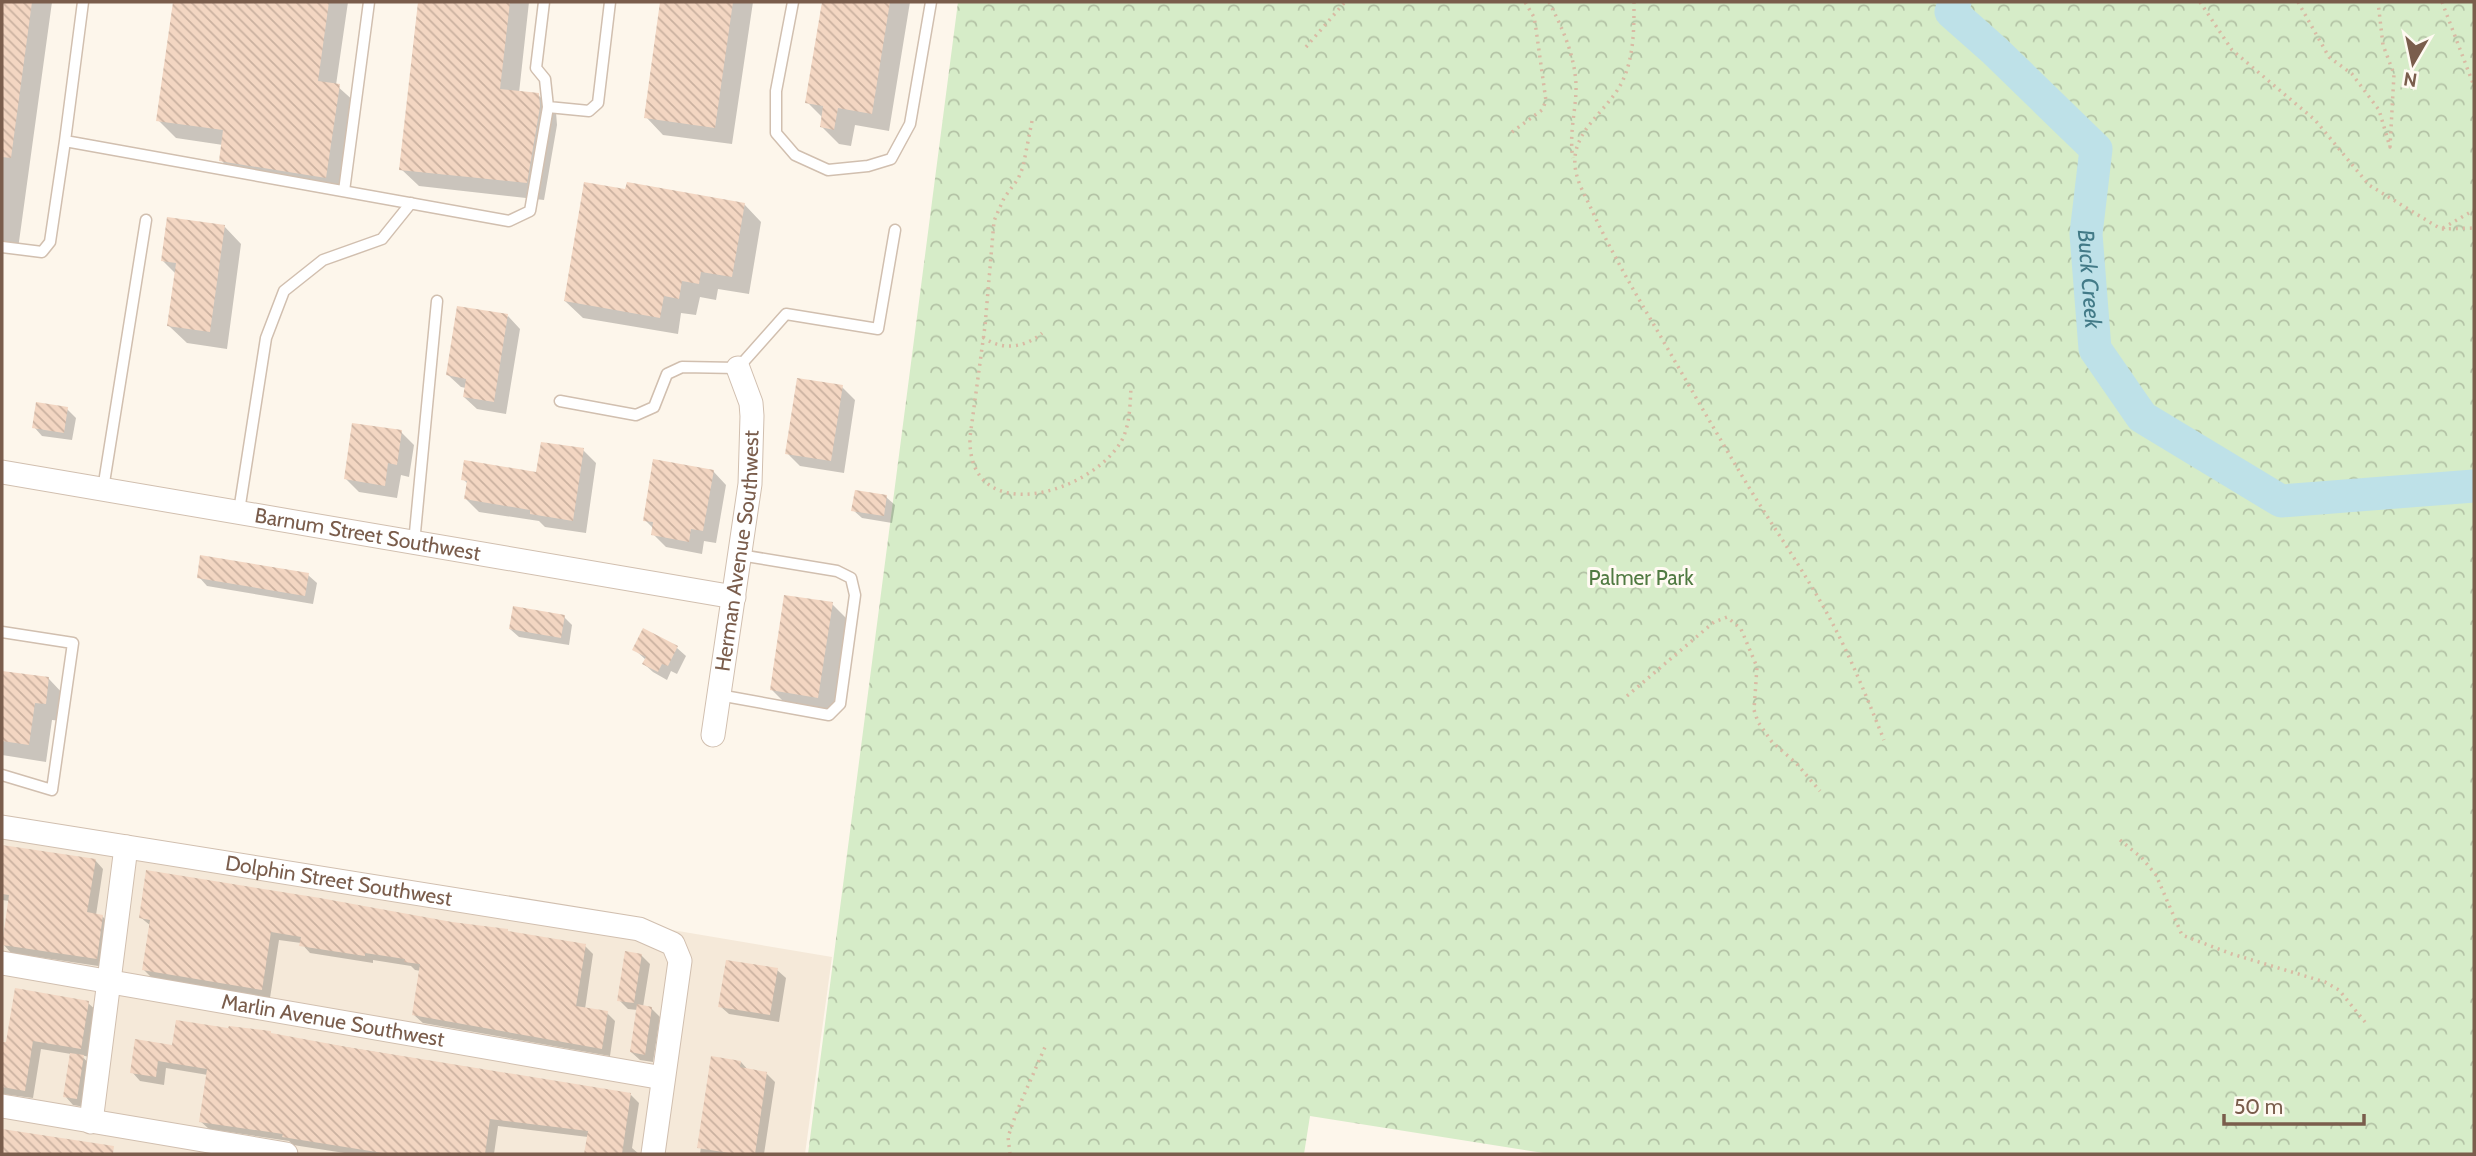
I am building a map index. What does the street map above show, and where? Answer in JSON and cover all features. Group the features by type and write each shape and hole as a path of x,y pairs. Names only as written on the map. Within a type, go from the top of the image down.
{"street":[{"name":"Herman Avenue Southwest","path":"713,735 750,484 753,438 751,403 738,368"},
{"name":"Barnum Street Southwest","path":"2,472 734,597"},
{"name":"Dolphin Street Southwest","path":"2,827 639,929 673,944 680,961 663,1078"},
{"path":"91,1122 126,847"},
{"name":"Marlin Avenue Southwest","path":"2,963 663,1078"},
{"path":"653,1154 663,1078"},
{"path":"2,1106 286,1154"}],"lane":[{"path":"2,247 41,252 50,243 83,2"},
{"path":"344,191 369,2"},
{"path":"65,141 509,221 530,211 548,107 545,79 536,68 544,2"},
{"path":"548,107 589,111 598,103 610,2"},
{"path":"793,2 776,91 776,133 795,155 828,170 868,166 891,159 910,124 931,2"},
{"path":"239,511 267,338 284,291 323,260 382,239 411,203"},
{"path":"103,489 146,220"},
{"path":"560,401 636,415 654,407 667,374 682,367 738,368 786,314 878,329 894,230"},
{"path":"414,543 437,301"},
{"path":"719,695 764,701 829,715 840,704 855,594 851,578 837,571 740,555"},
{"path":"2,632 73,643 52,790 2,775"}],"path":[{"path":"1306,47 1345,2"},
{"path":"1511,132 1542,110 1546,102 1534,17 1525,2"},
{"path":"1549,2 1574,61 1576,88 1571,148 1578,180 1632,288 1828,615 1848,654 1884,740"},
{"path":"1574,167 1574,156 1587,127 1620,86 1627,71 1633,41 1634,2"},
{"path":"2200,2 2232,50 2315,120 2369,185 2441,229 2474,228"},
{"path":"2298,2 2329,57 2352,75 2379,110 2390,147 2394,74 2383,45 2378,2"},
{"path":"2442,2 2474,86"},
{"path":"1032,121 1023,167 994,221 970,450 982,478 1008,495 1030,495 1072,482 1101,464 1121,441 1127,427 1131,387"},
{"path":"2441,229 2474,210"},
{"path":"983,337 995,344 1018,345 1034,340 1042,333"},
{"path":"1627,696 1714,622 1727,617 1741,629 1757,667 1754,710 1758,722 1772,742 1796,763 1820,791"},
{"path":"2120,840 2142,858 2156,876 2182,935 2332,986 2344,995 2365,1023"},
{"path":"1010,1154 1008,1137 1045,1047"}],"shaded area":[{"path":"2,817 832,957 805,1154 2,1154"}],"green space":[{"name":"Palmer Park","path":"958,2 2474,2 2474,1154 1550,1154 1310,1116 1304,1154 808,1154"}],"building":[{"path":"2,2 32,2 11,158 2,157"},
{"path":"173,2 329,2 318,81 340,84 326,178 219,161 223,130 156,121"},
{"path":"418,2 510,2 500,89 539,93 540,107 527,183 399,170"},
{"path":"660,2 733,2 715,128 644,118"},
{"path":"822,2 890,2 872,114 838,108 834,130 820,127 823,106 805,103"},
{"path":"584,182 625,189 627,182 745,203 732,277 701,272 699,284 682,281 679,299 664,296 660,318 564,301"},
{"path":"167,217 225,225 210,332 167,326 176,263 161,261"},
{"path":"457,306 508,314 494,402 463,397 466,379 446,375"},
{"path":"797,378 843,385 831,461 785,454"},
{"path":"36,402 68,407 64,433 32,428"},
{"path":"352,423 402,430 397,465 388,463 385,486 344,479"},
{"path":"541,442 584,448 573,521 530,514 530,510 464,499 467,481 461,480 464,460 536,472"},
{"path":"653,459 714,470 703,531 691,529 689,542 651,535 653,522 643,521"},
{"path":"855,490 887,495 884,516 851,511"},
{"path":"200,555 309,573 305,596 197,578"},
{"path":"784,595 833,602 818,698 770,690"},
{"path":"513,606 565,615 561,638 509,629"},
{"path":"643,628 678,646 668,666 662,664 658,672 642,664 646,657 632,650"},
{"path":"2,671 49,677 46,704 35,703 29,745 2,741"},
{"path":"2,845 96,859 87,912 103,915 97,959 2,945 9,895 2,894"},
{"path":"146,870 586,944 576,1006 608,1011 602,1049 412,1015 420,964 365,953 365,956 299,946 301,937 271,932 262,990 142,970 150,920 139,918"},
{"path":"625,951 642,954 634,1003 617,1001"},
{"path":"726,960 778,968 770,1015 718,1007"},
{"path":"15,988 89,1001 81,1049 33,1041 25,1091 2,1087 2,1042 6,1042"},
{"path":"637,1004 652,1007 645,1055 630,1052"},
{"path":"176,1020 271,1031 347,1047 631,1093 622,1154 584,1154 588,1131 490,1119 485,1154 389,1154 282,1137 283,1134 199,1122 207,1069 158,1061 156,1077 130,1073 135,1039 172,1045"},
{"path":"70,1053 84,1055 77,1099 63,1097"},
{"path":"711,1056 741,1061 740,1067 767,1072 755,1154 697,1148"},
{"path":"2,1129 114,1146 113,1154 2,1154"}],"waterway":[{"name":"Buck Creek","path":"1955,2 1951,12 2096,149 2086,234 2095,349 2142,417 2281,501 2474,486"}]}
